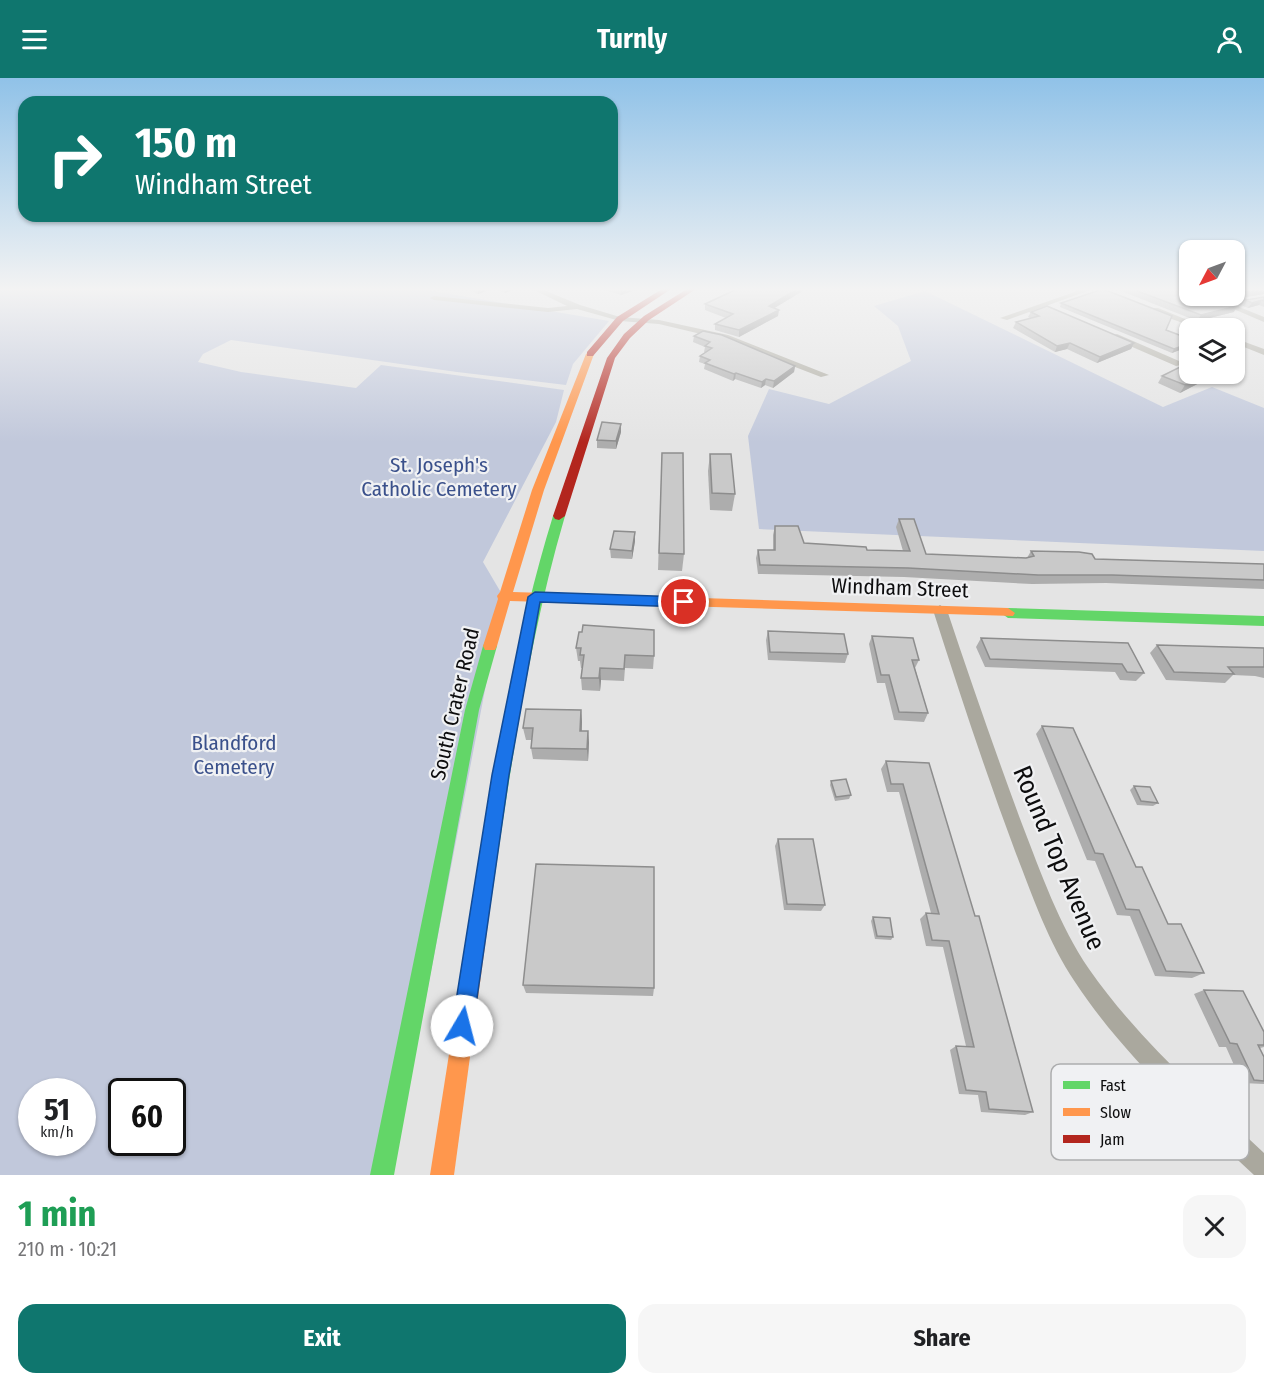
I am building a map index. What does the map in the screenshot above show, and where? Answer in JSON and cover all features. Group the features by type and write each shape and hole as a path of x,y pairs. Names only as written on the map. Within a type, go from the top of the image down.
{"main road":[{"name":"South Crater Road","path":"382,1175 477,711 503,596 538,490 588,357 603,340"},
{"path":"442,1175 506,714 535,597 601,381 623,340"},
{"name":"Windham Street","path":"503,596 1264,621"}],"street":[{"path":"733,340 824,375"},
{"path":"1125,340 1179,364"},
{"path":"1245,344 1264,352"},
{"name":"Round Top Avenue","path":"940,610 992,766 1055,927 1080,972 1106,1009 1155,1064"},
{"name":"Round Top Avenue","path":"1249,1155 1264,1169"}],"green space":[{"name":"Blandford Cemetery","path":"0,340 231,340 203,354 198,362 241,372 356,388 381,365 564,390 556,422 483,562 503,596 392,1175 0,1175"},
{"name":"Blandford Cemetery","path":"232,340 593,340 573,364 566,385"},
{"path":"903,340 1026,340 1163,407 1212,387 1264,408 1264,551 759,529 748,436 769,389 829,404 911,361"}],"building":[{"path":"705,340 734,340 795,366 774,381 766,379 762,382 705,363 710,360 700,356 712,348 705,346 710,342"},
{"path":"1047,340 1127,340 1134,343 1100,357 1070,343 1057,346"},
{"path":"1152,340 1179,340 1179,347 1174,349"},
{"path":"1179,368 1179,383 1162,376"},
{"path":"602,422 621,424 616,441 597,440"},
{"path":"662,453 683,453 684,554 659,553"},
{"path":"710,454 731,454 735,494 712,493"},
{"path":"899,519 914,519 926,554 1026,558 1034,556 1031,551 1079,552 1092,554 1095,559 1264,564 1264,580 760,565 758,550 775,550 775,526 798,526 804,543 866,547 867,550 910,551"},
{"path":"614,531 635,532 632,551 610,549"},
{"path":"583,625 654,630 654,656 625,655 624,669 600,668 599,678 581,678 584,655 580,655 581,648 576,648"},
{"path":"768,631 844,634 848,654 770,652"},
{"path":"872,636 913,638 919,660 912,660 928,713 899,712 889,675 881,675"},
{"path":"981,638 1128,643 1144,673 1127,672 1122,664 990,659"},
{"path":"1157,645 1264,648 1264,667 1228,667 1234,674 1174,672"},
{"path":"526,709 581,710 580,731 588,731 587,749 531,748 533,728 523,728"},
{"path":"1042,726 1073,728 1136,867 1142,867 1168,924 1181,924 1204,973 1166,971 1139,910 1126,909 1103,854 1095,853"},
{"path":"886,761 929,763 975,916 979,916 1033,1112 989,1109 986,1092 966,1090 956,1046 974,1047 949,941 932,940 926,913 939,914 903,784 891,784"},
{"path":"846,779 851,795 836,797 831,781"},
{"path":"1134,786 1150,787 1158,803 1141,801"},
{"path":"778,839 813,839 825,905 787,904"},
{"path":"536,864 654,867 654,988 523,985"},
{"path":"873,917 890,918 893,937 877,936"},
{"path":"1204,990 1243,991 1264,1032 1264,1045 1258,1045 1264,1057 1264,1081 1254,1080 1249,1064 1246,1064 1237,1044 1230,1043"}],"traffic: fast":[{"path":"482,902 504,756 522,659 532,611 559,516"},
{"path":"1008,613 1264,621"},
{"path":"382,1175 472,710 490,646"}],"traffic: slow":[{"path":"490,646 538,490 590,354"},
{"path":"503,596 1008,613"},
{"path":"442,1175 482,902"}],"traffic: jam":[{"path":"590,354 602,340"},
{"path":"559,516 611,358 624,340"}],"route":[{"path":"462,1026 501,775 535,597 684,602"}],"park label":[{"name":"St. Joseph's Catholic Cemetery","path":"439,477"}]}
